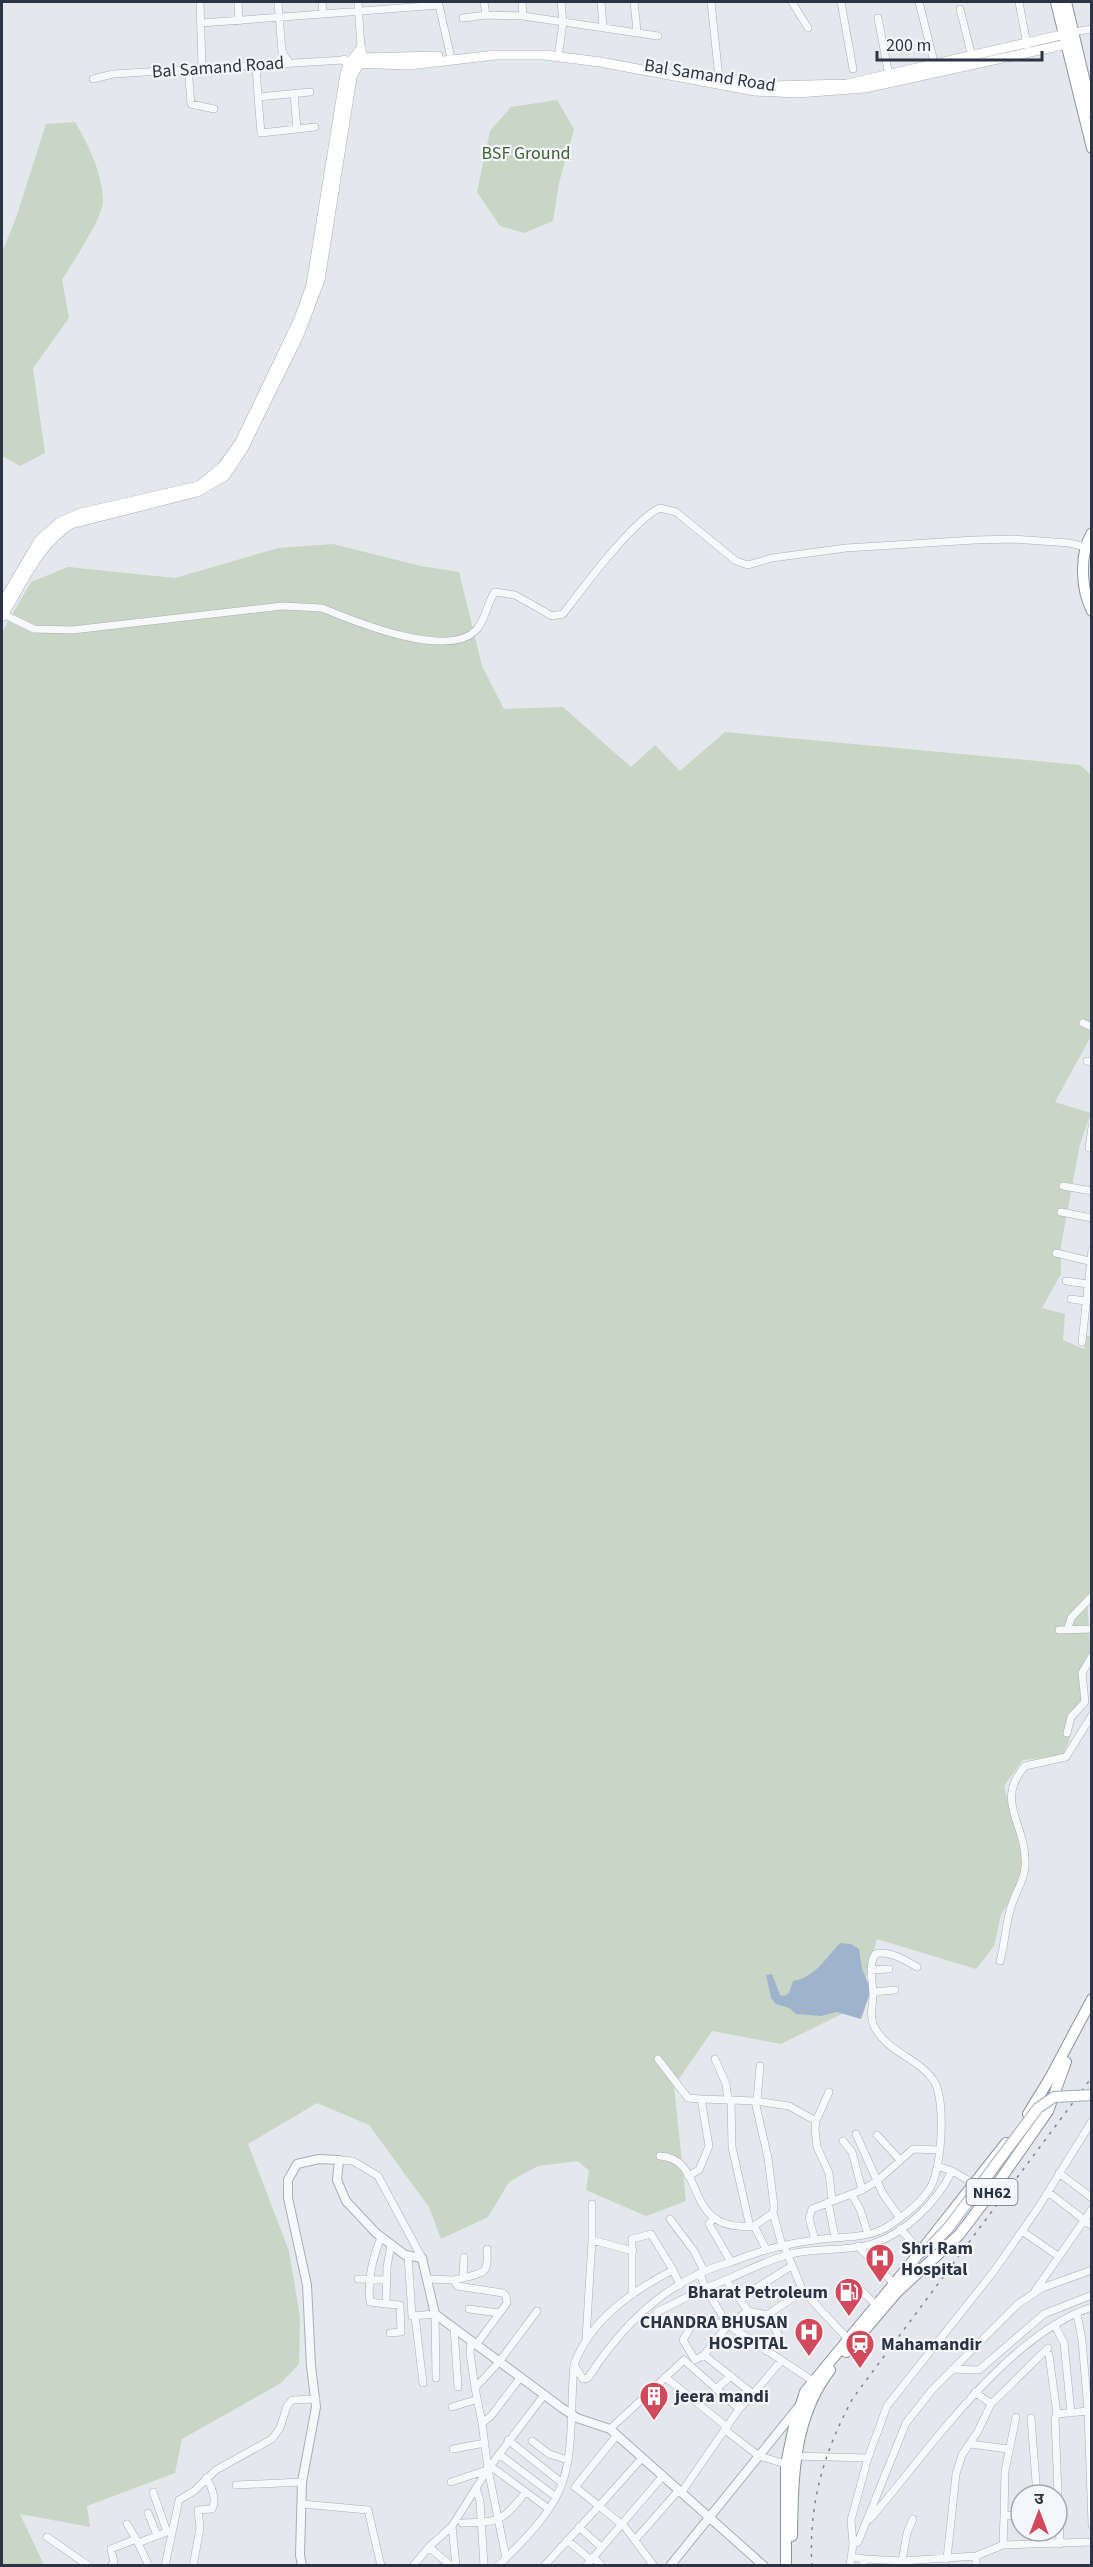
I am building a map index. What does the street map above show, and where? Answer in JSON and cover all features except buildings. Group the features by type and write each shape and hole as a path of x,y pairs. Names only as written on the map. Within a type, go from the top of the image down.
{"main road":[{"path":"1056,2 1092,112"},
{"path":"1066,2 1069,39 1091,140"},
{"name":"Bal Samand Road","path":"354,59 410,65 495,55 539,55 600,62 738,88 782,93 848,91 1069,39"},
{"name":"Bal Samand Road","path":"354,59 450,54 495,49 559,51 772,86 801,86 847,84 935,69 972,57 1069,39"},
{"path":"2,616 41,549 56,534 71,524 197,492 222,473 240,442 299,319 311,285 354,59"},
{"path":"2,603 40,539 60,522 81,513 199,486 222,473"},
{"path":"1092,533 1086,547 1084,574 1092,611"},
{"path":"1092,558 1092,577"},
{"name":"NH62","path":"786,2565 790,2458 800,2404 813,2380 894,2284 928,2250 1040,2097 1092,1999"},
{"name":"NH62","path":"793,2565 793,2480 790,2458 805,2415 820,2384 897,2292 958,2235 993,2190 1048,2111 1066,2061 1092,2014"},
{"path":"928,2250 949,2227 1038,2108 1054,2097 1092,2095"},
{"path":"928,2250 960,2223 1043,2112 1056,2104 1092,2102"}],"street":[{"path":"200,2 202,67"},
{"path":"238,2 239,21"},
{"path":"278,2 282,52 290,62"},
{"path":"322,2 323,14"},
{"path":"354,59 358,2"},
{"path":"484,2 486,15"},
{"path":"522,2 523,16"},
{"path":"559,51 563,22 561,2"},
{"path":"601,2 603,26"},
{"path":"634,2 638,32"},
{"path":"711,2 719,78"},
{"path":"792,2 808,28"},
{"path":"843,2 853,69"},
{"path":"919,2 935,69"},
{"path":"1019,2 1027,45"},
{"path":"201,23 358,11 414,4 439,5 450,54"},
{"path":"960,9 972,57"},
{"path":"463,18 486,15 523,16 603,26 658,36"},
{"path":"878,18 889,76"},
{"path":"1069,39 1089,30"},
{"name":"Bal Samand Road","path":"93,79 113,74 188,68 354,59"},
{"path":"256,65 261,133 315,127"},
{"path":"188,68 191,104 214,109"},
{"path":"258,97 310,92"},
{"path":"294,94 297,129"},
{"path":"2,616 34,629 72,630 244,610 307,606 322,608 418,639 453,641 478,628 495,592 515,595 552,616 563,614 625,539 648,515 660,508 676,512 736,561 748,566 772,558 846,548 954,541 1014,539 1069,543 1086,547"},
{"path":"1083,1023 1092,1027"},
{"path":"1091,1127 1089,1148 1092,1149"},
{"path":"1063,1186 1092,1191"},
{"path":"1061,1212 1092,1218"},
{"path":"1082,1341 1085,1301 1090,1275 1089,1261 1092,1251"},
{"path":"1056,1253 1089,1261"},
{"path":"1066,1281 1088,1284"},
{"path":"1071,1299 1085,1301"},
{"path":"1068,1628 1071,1618 1092,1596"},
{"path":"1059,1630 1092,1629"},
{"path":"1067,1733 1071,1717 1084,1702 1082,1674 1092,1656"},
{"path":"1000,1961 1009,1912 1025,1868 1023,1839 1010,1799 1012,1784 1025,1766 1066,1757 1092,1715"},
{"path":"574,2365 583,2379 588,2378 608,2346 630,2320 702,2272 783,2245 868,2234 885,2229 900,2218 929,2189 937,2166 939,2150 940,2103 935,2083 927,2072 899,2053 874,2027 872,1959 877,1953 894,1956 917,1967"},
{"path":"871,1970 890,1969"},
{"path":"873,1992 896,1990"},
{"path":"658,2059 688,2098 756,2101 789,2106 816,2121"},
{"path":"715,2059 726,2084 732,2147 752,2227 766,2249"},
{"path":"760,2066 756,2101 768,2158 773,2213 790,2267 803,2291 848,2338"},
{"path":"829,2092 816,2121 816,2140 829,2174 835,2237"},
{"path":"688,2175 699,2170 709,2146 701,2099"},
{"path":"850,2565 853,2544 851,2520 868,2458 887,2406 994,2271 1048,2192 1092,2121"},
{"path":"856,2134 877,2181 900,2218"},
{"path":"877,2135 900,2160"},
{"path":"1083,2135 1092,2141"},
{"path":"843,2141 852,2152 862,2190"},
{"path":"815,2240 809,2213 830,2201 852,2195 877,2181 913,2149 939,2150"},
{"path":"660,2156 684,2166 694,2183 700,2204 714,2218 728,2225 752,2227 773,2213"},
{"path":"339,2160 337,2180 341,2194 381,2237 408,2255 422,2258"},
{"path":"302,2565 300,2555 302,2482 315,2421 316,2399 310,2366 308,2285 288,2198 288,2180 291,2170 302,2161 353,2161 378,2175 422,2258 435,2314 436,2378"},
{"path":"937,2166 952,2171 975,2184"},
{"path":"657,2312 705,2288 728,2281 752,2267 788,2255 871,2244 900,2229 934,2200 952,2171"},
{"path":"1059,2173 1092,2198"},
{"path":"1048,2192 1092,2226"},
{"path":"852,2195 860,2209 868,2234"},
{"path":"585,2341 591,2286 592,2204"},
{"path":"853,2544 858,2542 906,2423 952,2369 1001,2319 1034,2292 1092,2209"},
{"path":"714,2218 709,2224 731,2262"},
{"path":"670,2219 694,2251 705,2288 728,2325"},
{"path":"900,2229 928,2250"},
{"path":"1022,2231 1058,2256"},
{"path":"632,2295 633,2238 651,2234 680,2285"},
{"path":"381,2237 372,2258 370,2302 400,2305 401,2332 390,2332"},
{"path":"592,2240 633,2250"},
{"path":"386,2304 386,2280 391,2244"},
{"path":"858,2246 894,2284"},
{"path":"427,2278 454,2280 484,2273 487,2269 487,2249"},
{"path":"408,2255 423,2383"},
{"path":"464,2257 464,2278"},
{"path":"740,2298 790,2267"},
{"path":"498,2565 549,2509 562,2483 568,2460 574,2365 585,2341 596,2325 632,2295 673,2270"},
{"path":"1034,2292 1091,2271"},
{"path":"358,2279 386,2280"},
{"path":"454,2280 457,2286 503,2293 507,2303 473,2343 470,2353 497,2521 506,2558"},
{"path":"728,2281 748,2311 767,2315 803,2291"},
{"path":"853,2282 876,2305"},
{"path":"952,2369 979,2370 1044,2314 1092,2295"},
{"path":"866,2523 975,2392 1034,2340 1092,2307"},
{"path":"469,2308 499,2313"},
{"path":"475,2388 499,2362 537,2311"},
{"path":"748,2311 728,2325 705,2355 695,2360 684,2345 683,2340 696,2318 728,2325 813,2380"},
{"path":"400,2318 435,2314 570,2413 613,2432 764,2565"},
{"path":"1077,2314 1090,2411 1092,2525"},
{"path":"766,2351 778,2334 767,2315"},
{"path":"1055,2326 1064,2343 1071,2413"},
{"path":"454,2328 453,2346 458,2387"},
{"path":"947,2559 956,2474 962,2455 991,2404 1048,2351 1057,2414 1058,2483"},
{"path":"705,2355 753,2394"},
{"path":"654,2565 621,2523 575,2486 613,2432 684,2360 739,2409"},
{"path":"635,2540 680,2492 739,2409 781,2361"},
{"path":"716,2389 731,2376"},
{"path":"482,2423 491,2416 520,2378"},
{"path":"665,2378 759,2456 868,2458"},
{"path":"975,2392 991,2404"},
{"path":"413,2565 452,2526 508,2440 544,2395"},
{"path":"165,2565 170,2531 179,2500 194,2491 206,2478 272,2439 292,2400 316,2399"},
{"path":"452,2407 476,2400"},
{"path":"670,2565 800,2404"},
{"path":"1057,2414 1090,2411"},
{"path":"1003,2545 1008,2449 1016,2417"},
{"path":"1031,2418 1036,2483"},
{"path":"508,2440 562,2483"},
{"path":"532,2441 549,2454 568,2460"},
{"path":"453,2449 485,2444"},
{"path":"970,2444 1008,2449"},
{"path":"499,2454 556,2497"},
{"path":"544,2565 642,2458"},
{"path":"451,2482 493,2468 549,2509"},
{"path":"590,2561 662,2477"},
{"path":"193,2565 200,2528 198,2510 213,2508 212,2490 206,2478"},
{"path":"236,2485 302,2482"},
{"path":"476,2488 482,2522 484,2565"},
{"path":"153,2492 170,2531"},
{"path":"462,2523 497,2521 505,2517 526,2492"},
{"path":"302,2504 368,2510 381,2565"},
{"path":"148,2513 157,2535"},
{"path":"1004,2516 1009,2515"},
{"path":"902,2561 907,2533 914,2519"},
{"path":"127,2524 149,2565"},
{"path":"452,2526 456,2565"},
{"path":"579,2527 601,2547"},
{"path":"114,2564 111,2549 170,2531"},
{"path":"47,2537 89,2565"},
{"path":"567,2540 590,2561 602,2565"},
{"path":"851,2557 864,2562 930,2563 976,2556 1003,2545 1092,2542"},
{"path":"429,2547 451,2565"},
{"path":"976,2556 976,2565"}],"green space":[{"name":"BSF Ground","path":"557,100 574,129 559,183 553,221 524,233 500,226 477,192 490,131 511,107"},
{"path":"75,122 94,160 102,190 102,209 93,229 62,280 69,318 33,368 45,453 20,466 2,456 2,252 15,221 46,124"},
{"path":"333,544 421,566 459,572 482,666 504,709 563,707 631,767 655,745 680,771 725,732 1080,765 1092,776 1091,1036 1055,1102 1091,1113 1080,1144 1061,1245 1061,1274 1042,1308 1065,1314 1063,1340 1084,1349 1087,1336 1091,1336 1092,1586 1087,1600 1091,1657 1082,1681 1086,1706 1072,1723 1070,1738 1063,1756 1023,1760 1004,1786 1024,1862 1015,1893 1001,1915 994,1946 976,1969 877,1939 858,2006 781,2044 712,2031 674,2086 686,2201 646,2216 586,2190 589,2171 578,2161 538,2166 509,2182 488,2217 441,2239 429,2207 369,2125 317,2103 248,2144 289,2251 300,2317 299,2364 281,2383 182,2439 175,2473 87,2506 90,2527 20,2514 44,2565 2,2566 2,632 31,582 68,567 175,578 278,548"}],"water":[{"path":"840,1943 851,1944 859,1949 862,1969 871,1990 861,2019 837,2012 821,2016 796,2014 789,2008 776,2004 771,1998 766,1975 772,1974 780,1995 784,1996 789,1993 793,1981 813,1972"}],"railway":[{"path":"812,2566 813,2521 820,2479 834,2438 853,2398 1092,2077"}],"place":[{"name":"Shri Ram Hospital","path":"880,2284"},
{"name":"Bharat Petroleum","path":"849,2318"},
{"name":"CHANDRA BHUSAN HOSPITAL","path":"809,2358"},
{"name":"Mahamandir","path":"860,2370"},
{"name":"jeera mandi","path":"654,2422"}]}
